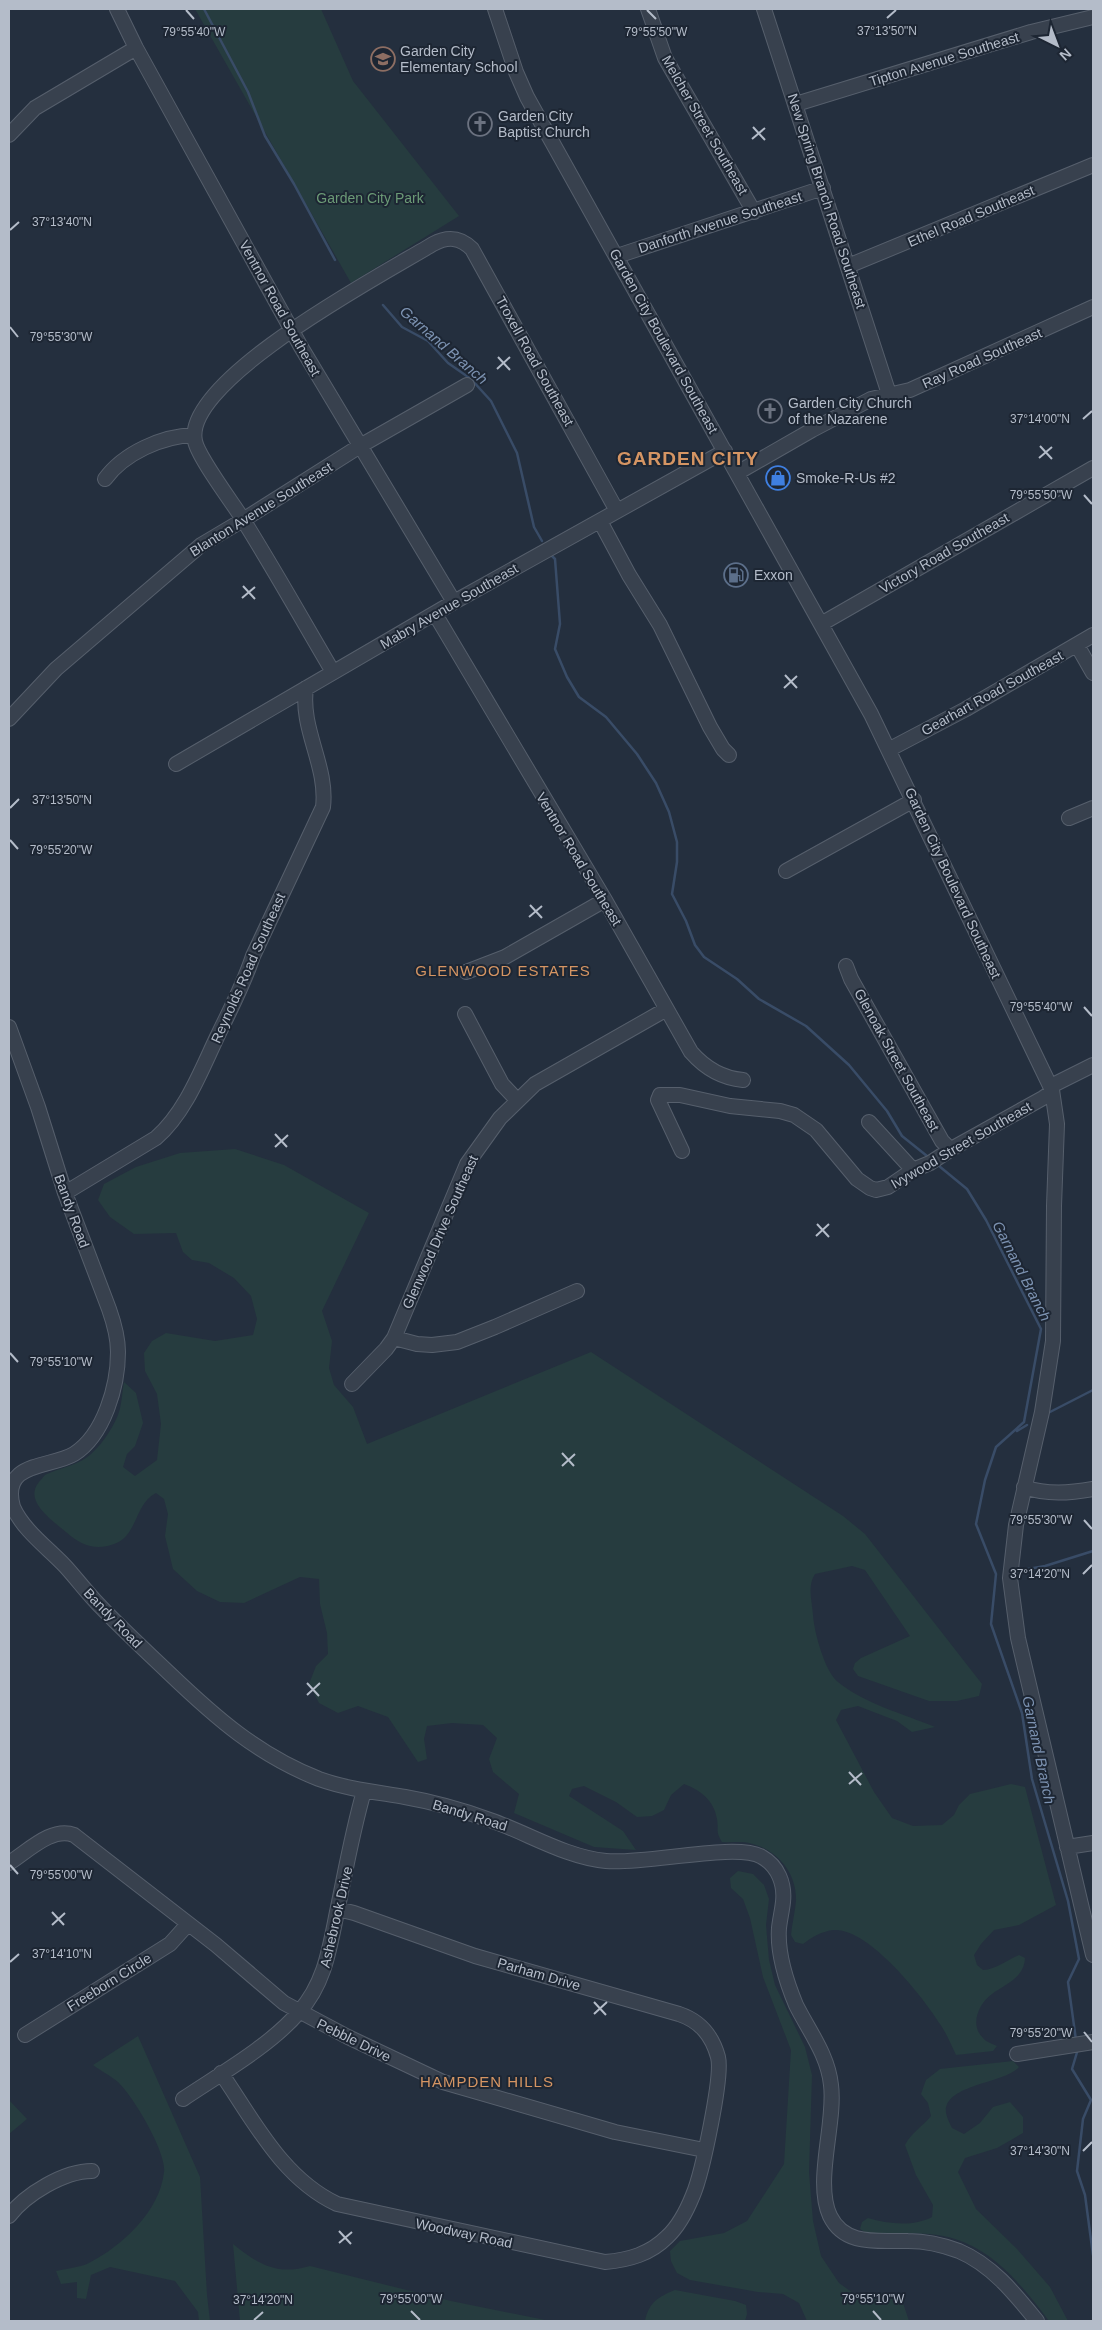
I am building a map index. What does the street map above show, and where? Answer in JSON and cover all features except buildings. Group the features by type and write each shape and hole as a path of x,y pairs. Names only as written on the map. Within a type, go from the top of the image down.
{"street":[{"name":"Ventnor Road Southeast","path":"117,9 136,48 291,330 454,602"},
{"name":"Garden City Boulevard Southeast","path":"495,9 516,72 527,97 890,749 960,902 1052,1090 1057,1124 1053,1340 1046,1393 1010,1559 1012,1600 1018,1638 1093,1954"},
{"name":"Melcher Street Southeast","path":"648,9 665,58 754,212"},
{"name":"New Spring Branch Road Southeast","path":"764,9 889,394"},
{"name":"Tipton Avenue Southeast","path":"796,104 1031,32 1093,17"},
{"path":"9,135 35,108 136,48"},
{"name":"Ethel Road Southeast","path":"848,266 1093,165"},
{"name":"Danforth Avenue Southeast","path":"617,256 823,188"},
{"name":"Troxell Road Southeast","path":"291,330 433,244 444,239 452,238 459,240 472,249 617,511"},
{"name":"Ray Road Southeast","path":"737,473 812,430 871,400 910,390 1093,307"},
{"path":"291,330 248,362 227,381 207,404 197,422 194,435 197,448 243,520 333,672"},
{"name":"Blanton Avenue Southeast","path":"9,719 56,669 172,567 200,545 360,446 466,385"},
{"path":"105,479 112,469 127,457 173,437 194,435"},
{"name":"Mabry Avenue Southeast","path":"176,764 454,602 725,451"},
{"name":"Victory Road Southeast","path":"820,624 1093,468"},
{"path":"600,521 629,576 660,625 710,726 723,749 729,755"},
{"name":"Ventnor Road Southeast","path":"435,614 605,900 665,1010 691,1052 699,1061 723,1077 743,1080"},
{"name":"Gearhart Road Southeast","path":"890,749 966,709 1093,635"},
{"path":"1077,645 1093,673"},
{"name":"Reynolds Road Southeast","path":"65,1193 156,1138 166,1129 174,1119 204,1064 247,976 253,956 323,807 324,784 305,712 306,688"},
{"path":"786,871 914,800"},
{"path":"1069,818 1093,808"},
{"path":"466,972 504,957 605,900"},
{"name":"Glenoak Street Southeast","path":"846,966 851,979 942,1141 948,1147 953,1148"},
{"name":"Glenwood Drive Southeast","path":"352,1384 386,1349 394,1338 468,1164 484,1138 517,1100 535,1084 665,1010"},
{"path":"465,1014 502,1084 517,1100"},
{"name":"Bandy Road","path":"9,1027 38,1107 65,1193 109,1309 118,1340 118,1362 109,1402 101,1420 84,1446 64,1459 14,1467 10,1494 11,1503 24,1524 117,1624 209,1711 247,1741 274,1758 320,1779 364,1791 407,1797 456,1809 508,1826 572,1853 606,1861 652,1861 746,1851 766,1859 773,1865 781,1880 783,1902 779,1932 781,1961 796,2004 828,2066 832,2093 825,2195 826,2206 834,2224 849,2236 858,2240 926,2242 959,2251 985,2266 1037,2321"},
{"name":"Ivywood Street Southeast","path":"682,1151 658,1100 660,1095 680,1095 730,1106 794,1114 816,1130 847,1168 870,1188 883,1189 913,1170 930,1163 953,1148 1043,1098 1052,1090 1055,1084 1093,1064"},
{"path":"869,1122 913,1170"},
{"path":"394,1338 417,1344 432,1345 458,1342 577,1291"},
{"path":"1024,1488 1046,1493 1062,1494 1093,1489"},
{"name":"Ashebrook Drive","path":"183,2099 271,2038 299,2013 314,1992 326,1964 364,1791"},
{"name":"Pebble Drive","path":"9,1863 55,1834 61,1832 74,1835 299,2013 443,2082 615,2132 704,2150"},
{"path":"1067,1846 1093,1843"},
{"name":"Parham Drive","path":"338,1909 476,1956 679,2014 698,2023 714,2045 720,2067 704,2150"},
{"name":"Freeborn Circle","path":"25,2035 170,1944 188,1924"},
{"path":"1017,2054 1093,2042"},
{"name":"Woodway Road","path":"221,2073 287,2168 311,2190 326,2199 353,2209 595,2261 618,2261 634,2258 655,2248 669,2236 678,2225 694,2195 704,2150"},
{"path":"9,2216 23,2202 61,2177 80,2172 92,2172"}],"green space":[{"name":"Garden City Park","path":"195,9 321,9 353,81 459,216 351,283"},
{"path":"235,1149 284,1165 369,1213 322,1311 332,1341 329,1368 334,1385 353,1407 367,1444 591,1352 843,1516 865,1534 982,1684 979,1696 957,1701 929,1701 858,1676 853,1669 855,1663 861,1658 910,1636 865,1570 852,1566 815,1574 811,1584 814,1622 821,1651 833,1677 860,1696 885,1708 935,1727 912,1732 897,1721 858,1706 841,1710 836,1720 874,1792 892,1818 913,1826 942,1825 954,1815 959,1805 970,1794 1011,1784 1025,1787 1056,1905 1019,1925 994,1930 974,1955 977,1965 983,1970 997,1966 1019,1955 1025,1958 1024,1965 1018,1976 987,1998 977,2015 976,2021 979,2033 986,2041 997,2046 993,2051 956,2055 947,2036 921,1998 894,1966 863,1940 848,1932 834,1930 817,1935 803,1944 795,1942 791,1935 796,1901 793,1881 789,1872 776,1857 759,1846 746,1842 722,1842 718,1833 717,1819 713,1807 706,1797 696,1789 684,1784 671,1795 664,1810 652,1816 637,1817 616,1802 584,1786 572,1789 569,1796 623,1831 636,1850 594,1847 514,1813 519,1794 493,1772 489,1759 497,1738 483,1725 452,1723 427,1726 424,1739 427,1759 418,1762 388,1717 358,1706 338,1713 319,1703 309,1684 316,1666 328,1654 327,1633 320,1604 319,1579 300,1577 244,1603 220,1602 197,1591 173,1569 165,1536 168,1514 164,1499 156,1493 144,1504 128,1534 122,1540 101,1547 88,1545 71,1537 42,1510 35,1496 35,1489 39,1482 46,1475 86,1458 100,1444 109,1433 118,1415 124,1382 136,1393 143,1423 135,1446 127,1454 123,1467 135,1476 157,1460 161,1424 157,1394 145,1371 144,1353 152,1341 166,1333 215,1341 253,1335 257,1319 251,1296 234,1278 209,1263 192,1260 183,1252 176,1233 134,1234 110,1217 98,1200 104,1184 136,1167 180,1153"},
{"path":"738,1871 753,1874 764,1885 769,1899 766,1925 769,1960 775,1985 805,2047 812,2075 809,2172 813,2221 821,2256 839,2283 853,2293 881,2293 903,2303 909,2321 807,2321 799,2303 783,2294 758,2292 690,2280 677,2273 671,2261 670,2251 680,2241 724,2233 747,2221 784,2164 791,2050 763,1977 750,1918 743,1899 731,1888 730,1878"},
{"path":"138,2036 200,2177 210,2321 199,2321 198,2312 175,2281 110,2267 91,2275 86,2299 77,2298 77,2282 61,2284 56,2271 86,2264 114,2247 137,2226 155,2200 161,2186 164,2172 163,2163 148,2125 132,2099 118,2082 93,2065"},
{"path":"1013,2061 1019,2067 1012,2073 964,2090 954,2096 948,2103 946,2113 952,2128 964,2134 980,2123 993,2107 1010,2102 1023,2117 1023,2133 997,2148 965,2158 958,2172 976,2209 1017,2249 1050,2287 1068,2321 1049,2321 1008,2272 983,2252 970,2245 944,2236 911,2233 866,2233 860,2229 862,2222 868,2218 900,2224 917,2222 932,2217 933,2205 916,2175 905,2145 910,2137 931,2116 928,2103 921,2094 926,2080 940,2069"},
{"path":"9,2100 27,2119 9,2134"},
{"path":"233,2244 260,2262 278,2269 288,2270 310,2266 451,2301 550,2321 240,2321"},
{"path":"675,2290 735,2301 746,2305 747,2314 745,2321 645,2321 649,2309 655,2301"}],"waterway":[{"name":"Garnand Branch","path":"204,9 248,92 265,136 294,184 335,260"},
{"name":"Garnand Branch","path":"383,305 402,327 428,341 448,363 471,379 491,401 517,453 534,527 542,541"},
{"name":"Garnand Branch","path":"552,556 555,559 560,624 555,649 567,677 579,697 606,717 637,754 656,783 669,812 677,842 677,862 672,894 686,921 695,945 704,957 737,979 759,999 806,1026 849,1065 887,1111 902,1136 927,1156"},
{"name":"Garnand Branch","path":"939,1166 967,1189 986,1220 1041,1329 1024,1422 996,1447 985,1480 976,1524 996,1574 991,1624 1022,1713 1032,1779 1068,1901 1079,1959 1068,1982 1076,2040"},
{"path":"1050,1412 1093,1390"},
{"name":"Garnand Branch","path":"1017,1431 1027,1425"},
{"path":"1017,1571 1045,1566 1093,1551"},
{"name":"Garnand Branch","path":"1078,2049 1072,2069 1091,2100 1083,2119 1077,2171 1085,2195 1093,2255"}],"place":[{"name":"Garden City Elementary School","path":"383,59"},
{"name":"Garden City Baptist Church","path":"480,124"},
{"name":"Garden City Church of the Nazarene","path":"770,411"},
{"name":"Smoke-R-Us #2","path":"778,478"},
{"name":"Exxon","path":"736,575"}],"district":[{"name":"GARDEN CITY","path":"688,458"},
{"name":"GLENWOOD ESTATES","path":"503,970"},
{"name":"HAMPDEN HILLS","path":"487,2081"}]}
